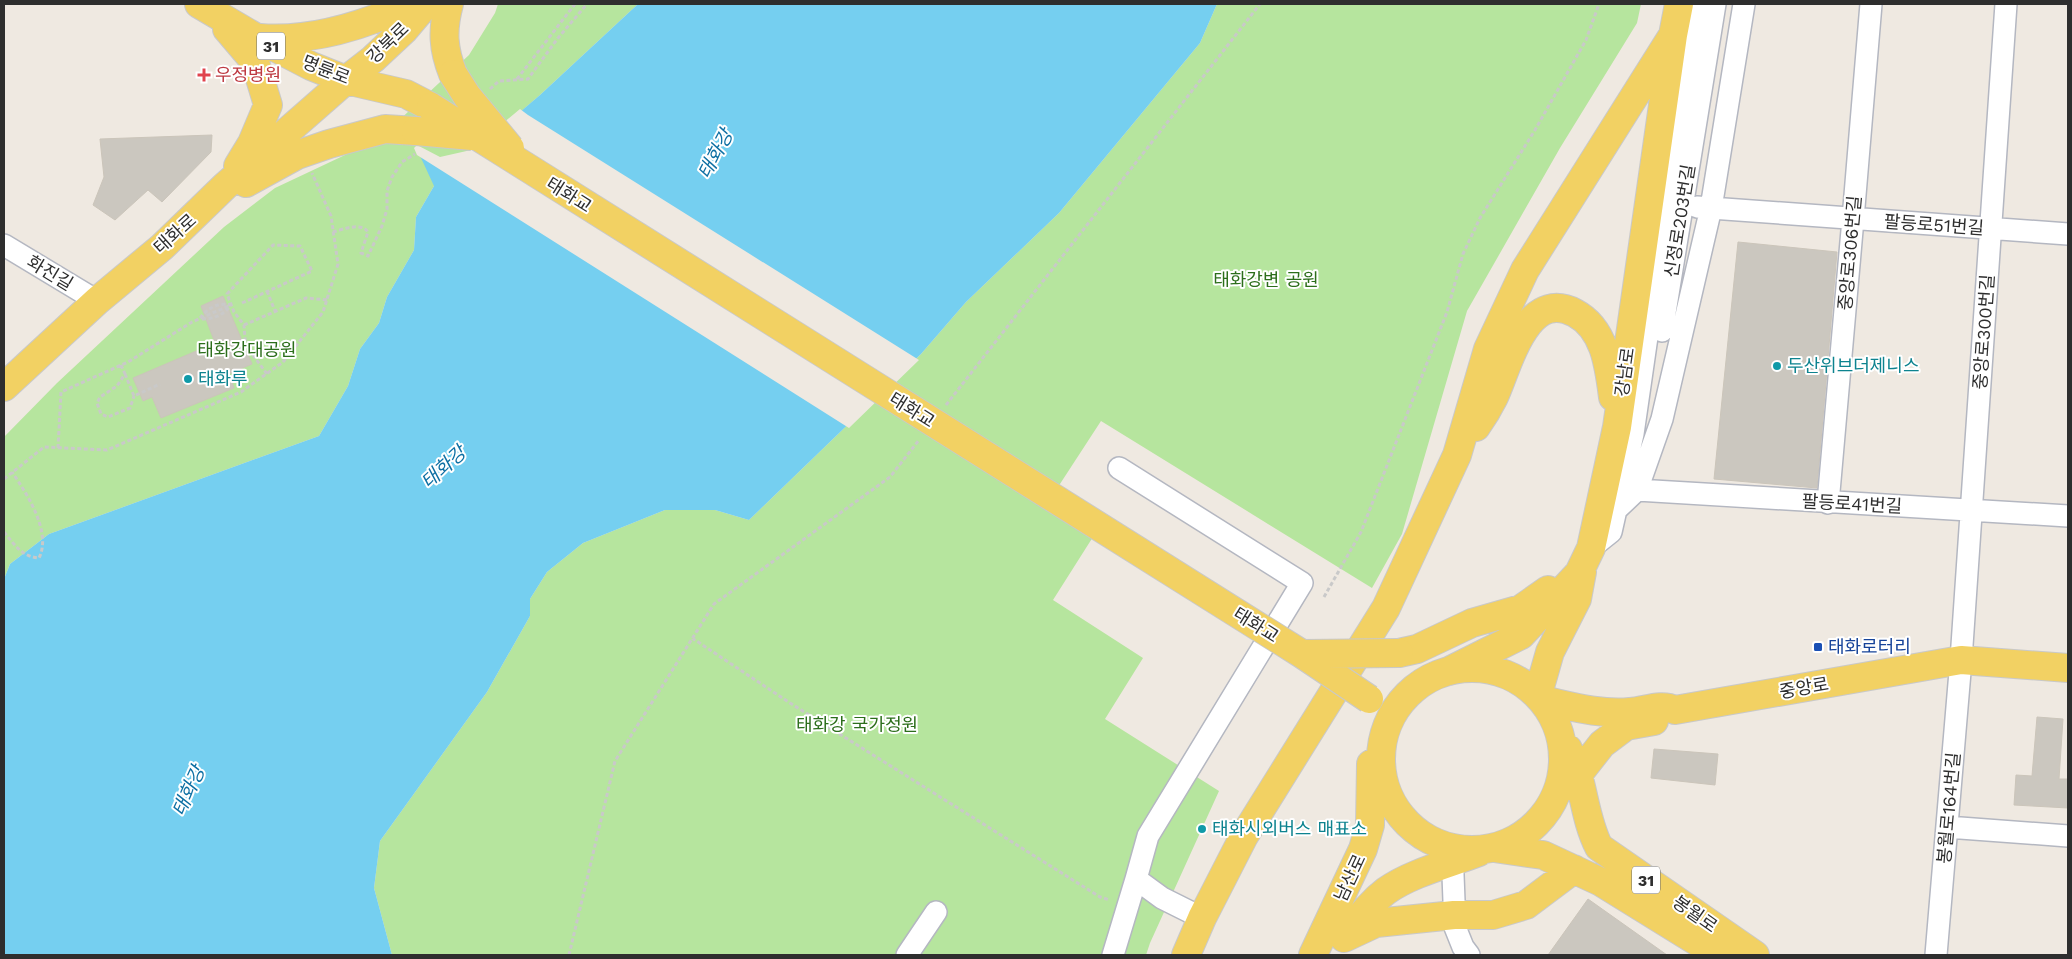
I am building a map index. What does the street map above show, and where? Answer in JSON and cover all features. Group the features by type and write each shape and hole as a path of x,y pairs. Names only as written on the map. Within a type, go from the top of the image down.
{"main road":[{"name":"명륜로","path":"198,4 255,37 311,66 346,80 406,94 431,108"},
{"path":"198,4 232,34 255,62 268,105 252,143 226,186"},
{"path":"255,37 280,39 310,37 382,17 410,4"},
{"name":"강북로","path":"346,80 373,59 404,30 426,4"},
{"path":"449,4 444,44 453,74 467,96 529,170"},
{"name":"강남로","path":"1449,671 1521,635 1578,574 1587,556 1625,431 1673,35 1679,4"},
{"path":"1186,955 1202,918 1244,836 1386,608 1457,454 1488,349 1525,270 1673,35"},
{"name":"태화로","path":"4,387 97,301 162,247 226,186 346,80"},
{"name":"태화교","path":"431,108 1302,654 1393,714"},
{"path":"204,207 297,155 384,129 478,137"},
{"path":"1457,454 1487,410 1521,332 1535,316 1551,309 1568,310 1586,319 1598,336 1625,431"},
{"path":"1302,654 1399,653 1417,649 1472,623 1521,609 1587,556"},
{"path":"1542,700 1540,687 1550,652 1577,599 1587,556"},
{"name":"중앙로","path":"1542,700 1591,711 1629,713 1666,706 1675,710 1961,660 2068,668"},
{"path":"1338,946 1367,908 1387,890 1452,856 1502,846 1525,834 1544,816 1550,806 1558,792 1564,764 1561,737 1548,707 1542,700 1526,684 1498,671 1467,667 1438,674 1412,690 1393,714 1383,740 1381,759 1384,783 1393,805 1407,824 1452,856"},
{"path":"1550,806 1602,744 1626,726 1665,719 1675,710"},
{"name":"봉월로","path":"1561,737 1572,757 1591,832 1599,847 1755,955"},
{"name":"남산로","path":"1313,955 1363,849 1370,825 1371,763 1383,740"},
{"name":"봉월로","path":"1491,848 1542,855 1601,882 1719,955"},
{"path":"1338,946 1376,924 1454,915 1493,914 1526,905 1574,870"}],"street":[{"path":"1587,556 1611,532 1618,508 1625,431 1695,4"},
{"name":"신정로203번길","path":"1625,431 1657,368 1715,4"},
{"path":"1618,508 1637,490 1662,419 1711,208 1744,4"},
{"name":"중앙로306번길","path":"1828,503 1854,219 1870,4"},
{"name":"중앙로300번길","path":"1961,660 2006,4"},
{"name":"팔등로51번길","path":"1682,206 2068,234"},
{"name":"화진길","path":"4,245 97,301"},
{"path":"1113,955 1148,836 1302,583 1120,468"},
{"name":"팔등로41번길","path":"1637,490 2068,516"},
{"name":"봉월로164번길","path":"1936,955 1961,660"},
{"path":"1947,827 2068,836"},
{"path":"1452,856 1455,928 1463,947 1470,955"},
{"path":"1136,879 1162,898 1202,918"},
{"path":"907,955 936,912"}],"path":[{"path":"517,79 575,4"},
{"path":"499,81 528,79 558,38 587,4"},
{"path":"945,407 1260,4"},
{"path":"1324,596 1361,532 1447,312 1463,254 1480,218 1535,130 1586,40 1599,4"},
{"path":"333,232 358,226 366,228 368,232 361,253 368,256 382,226 389,184 402,162"},
{"path":"4,479 44,448 107,450 241,392 283,362 323,312 338,264 330,216 310,168"},
{"path":"242,303 312,271 300,246 273,245 227,294 234,312 244,325 245,338 250,351 267,374"},
{"path":"267,292 275,311"},
{"path":"244,325 306,298 327,300"},
{"path":"58,448 61,392 121,365 199,319 231,305"},
{"path":"121,365 125,374 134,396 130,408 108,417 101,414 97,403 100,397 117,386 125,374"},
{"path":"134,396 160,384"},
{"path":"569,955 615,761 714,604 890,477 920,438"},
{"path":"4,532 21,552 30,558 39,558 43,549 42,536 36,517 12,472"},
{"path":"692,638 790,703 1100,897 1127,906"}],"green space":[{"name":"태화강대공원","path":"498,4 638,4 540,95 434,186 416,217 414,250 387,297 379,323 360,349 348,386 319,436 49,534 10,564 4,579 4,437 57,383 224,227 275,188 379,139 469,55 495,13"},
{"path":"1217,4 1641,4 1637,23 1560,148 1467,311 1402,534 1372,588 1101,421 1058,487 1105,518 1053,600 1143,658 1105,719 1219,791 1146,955 392,955 374,888 380,841 487,692 530,616 530,599 547,572 583,543 665,510 715,510 749,520 921,354 966,302 1059,213 1200,43"}],"water":[{"name":"태화강","path":"638,4 1217,4 1200,43 1059,213 966,302 921,354 749,520 715,510 665,510 583,543 547,572 530,599 530,616 487,692 380,841 374,888 392,955 4,955 4,579 10,564 49,534 319,436 348,386 360,349 379,323 387,297 414,250 416,217 434,186 416,147 440,159 472,153 540,95"}],"pier":[{"path":"520,109 919,360 849,428 417,155 414,148 417,145 440,157 471,150"}],"building":[{"path":"212,135 211,152 162,202 148,190 115,220 93,205 104,177 100,139"},
{"name":"두산위브더제니스","path":"1738,242 1837,252 1817,488 1714,479"},
{"name":"태화루","path":"223,296 252,364 229,374 234,388 161,418 152,397 143,401 133,378 215,343 201,306"},
{"path":"2037,717 2063,719 2059,779 2068,779 2068,808 2014,805 2016,775 2032,776"},
{"path":"1654,749 1718,754 1715,785 1651,778"},
{"path":"1588,899 1667,955 1548,955"}],"place":[{"name":"우정병원","path":"204,75"},
{"name":"두산위브더제니스","path":"1777,366"},
{"name":"태화루","path":"188,379"},
{"name":"태화로터리","path":"1818,647"},
{"name":"태화시외버스 매표소","path":"1202,829"}],"park label":[{"name":"태화강변 공원","path":"1266,280"},
{"name":"태화강 국가정원","path":"857,725"}]}
